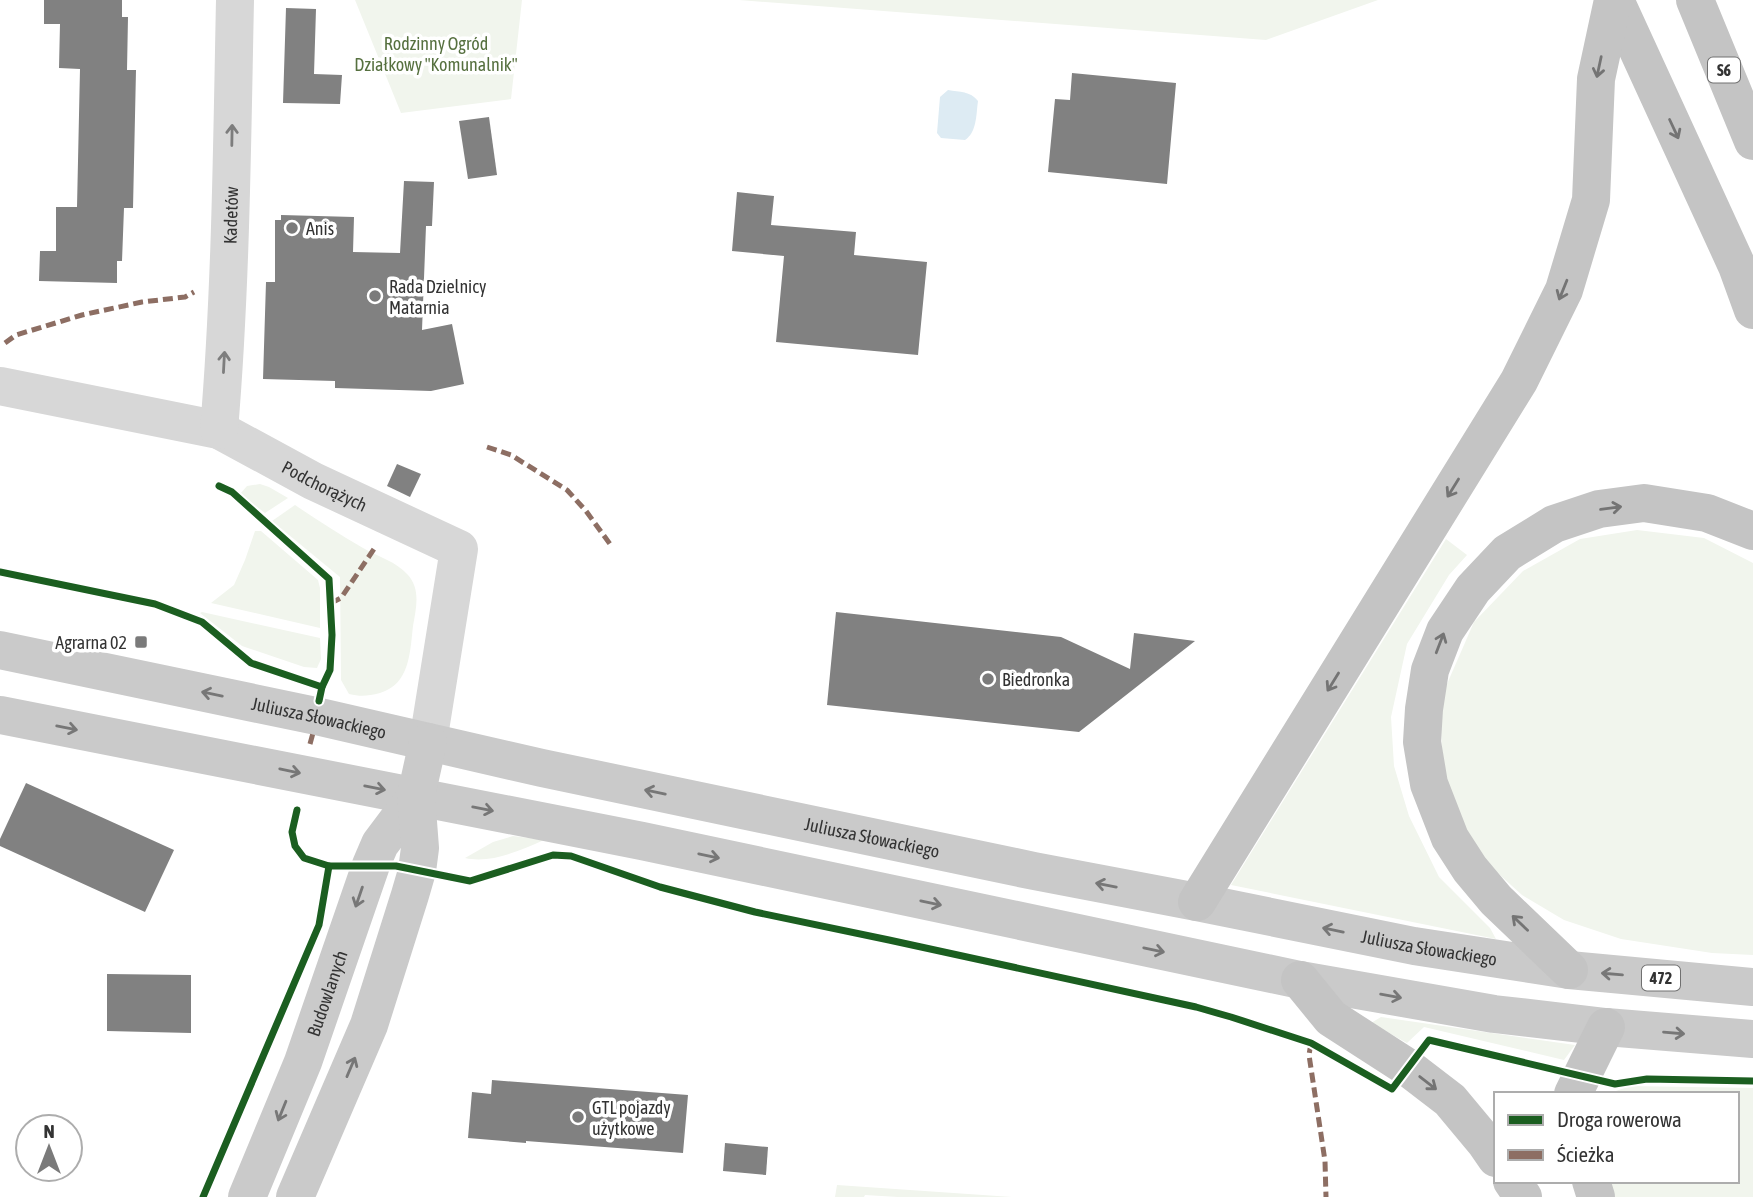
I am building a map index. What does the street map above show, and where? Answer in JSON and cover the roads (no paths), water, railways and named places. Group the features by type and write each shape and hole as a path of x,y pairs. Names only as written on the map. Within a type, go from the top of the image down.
{"highway":[{"path":"1614,0 1737,266 1753,310"},
{"path":"1197,902 1519,381 1564,290 1591,200 1596,79 1614,0"},
{"name":"S6","path":"1695,0 1753,141"},
{"path":"1569,970 1496,900 1470,869 1450,838 1429,784 1422,742 1424,709 1430,670 1445,631 1473,589 1507,553 1554,524 1599,509 1644,503 1707,513 1753,531"},
{"path":"1300,981 1331,1018 1407,1067 1450,1100 1494,1155"},
{"path":"1574,1092 1606,1027"}],"main road":[{"name":"Juliusza Słowackiego","path":"0,650 966,857 1414,946 1569,970 1753,986"},
{"path":"0,715 642,841 1300,981 1494,1014 1606,1027 1753,1039"},
{"name":"Budowlanych","path":"295,1197 369,1025 410,894 420,848 416,796 428,741"},
{"name":"Budowlanych","path":"247,1197 303,1062 371,865 380,844 416,796"}],"street":[{"name":"Kadetów","path":"219,430 229,251 235,0"},
{"name":"Podchorążych","path":"0,386 219,430 313,481 459,548 428,741"}],"place":[{"name":"Anis","path":"292,228"},
{"name":"Rada Dzielnicy Matarnia","path":"375,296"},
{"name":"Agrarna 02","path":"141,642"},
{"name":"Biedronka","path":"988,679"},
{"name":"GTL pojazdy użytkowe","path":"578,1117"}],"park label":[{"name":"Rodzinny Ogród Działkowy \"Komunalnik\"","path":"436,53"}]}
